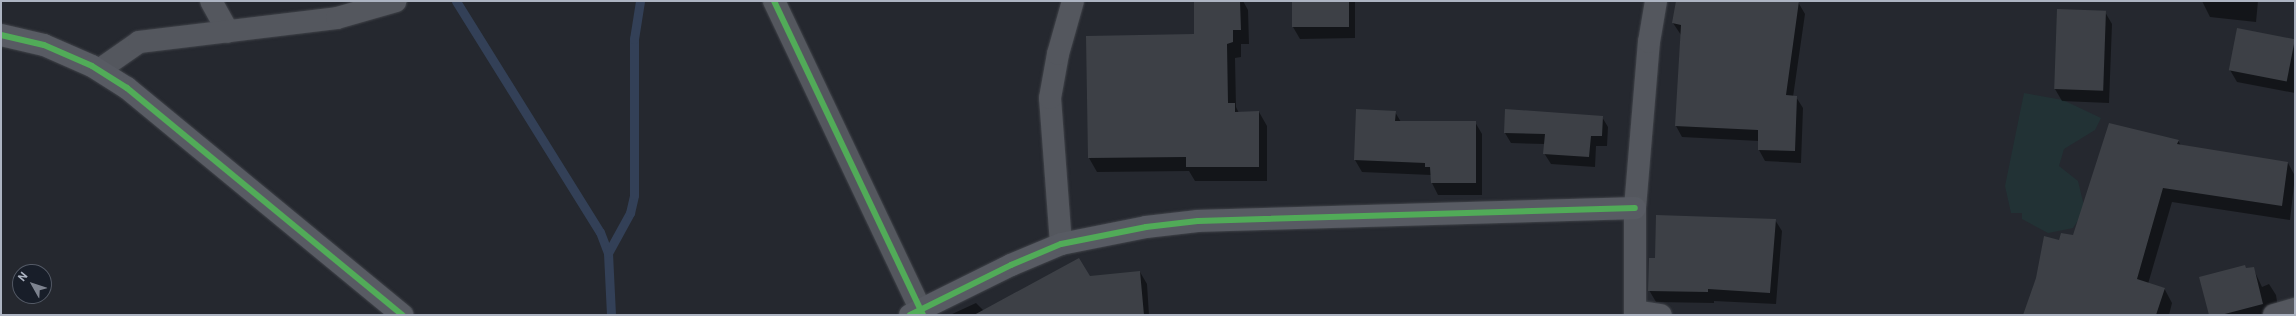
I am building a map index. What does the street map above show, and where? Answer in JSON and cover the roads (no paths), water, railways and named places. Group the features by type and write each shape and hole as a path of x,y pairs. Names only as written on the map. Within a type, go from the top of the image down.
{"street":[{"path":"211,1 228,32"},
{"path":"99,70 139,42 337,18 396,1"},
{"path":"774,1 918,313 1010,265 1061,244 1146,227 1198,222 1635,208"},
{"path":"1061,244 1050,98 1058,54 1073,1"},
{"path":"1656,1 1649,42 1635,208 1635,313 1661,315"},
{"path":"1,35 44,44 99,70 127,88 402,315"},
{"path":"2274,315 2295,309"}],"waterway":[{"path":"456,1 600,232 608,253 611,315"},
{"path":"608,253 630,213 634,195 634,39 640,1"}]}
